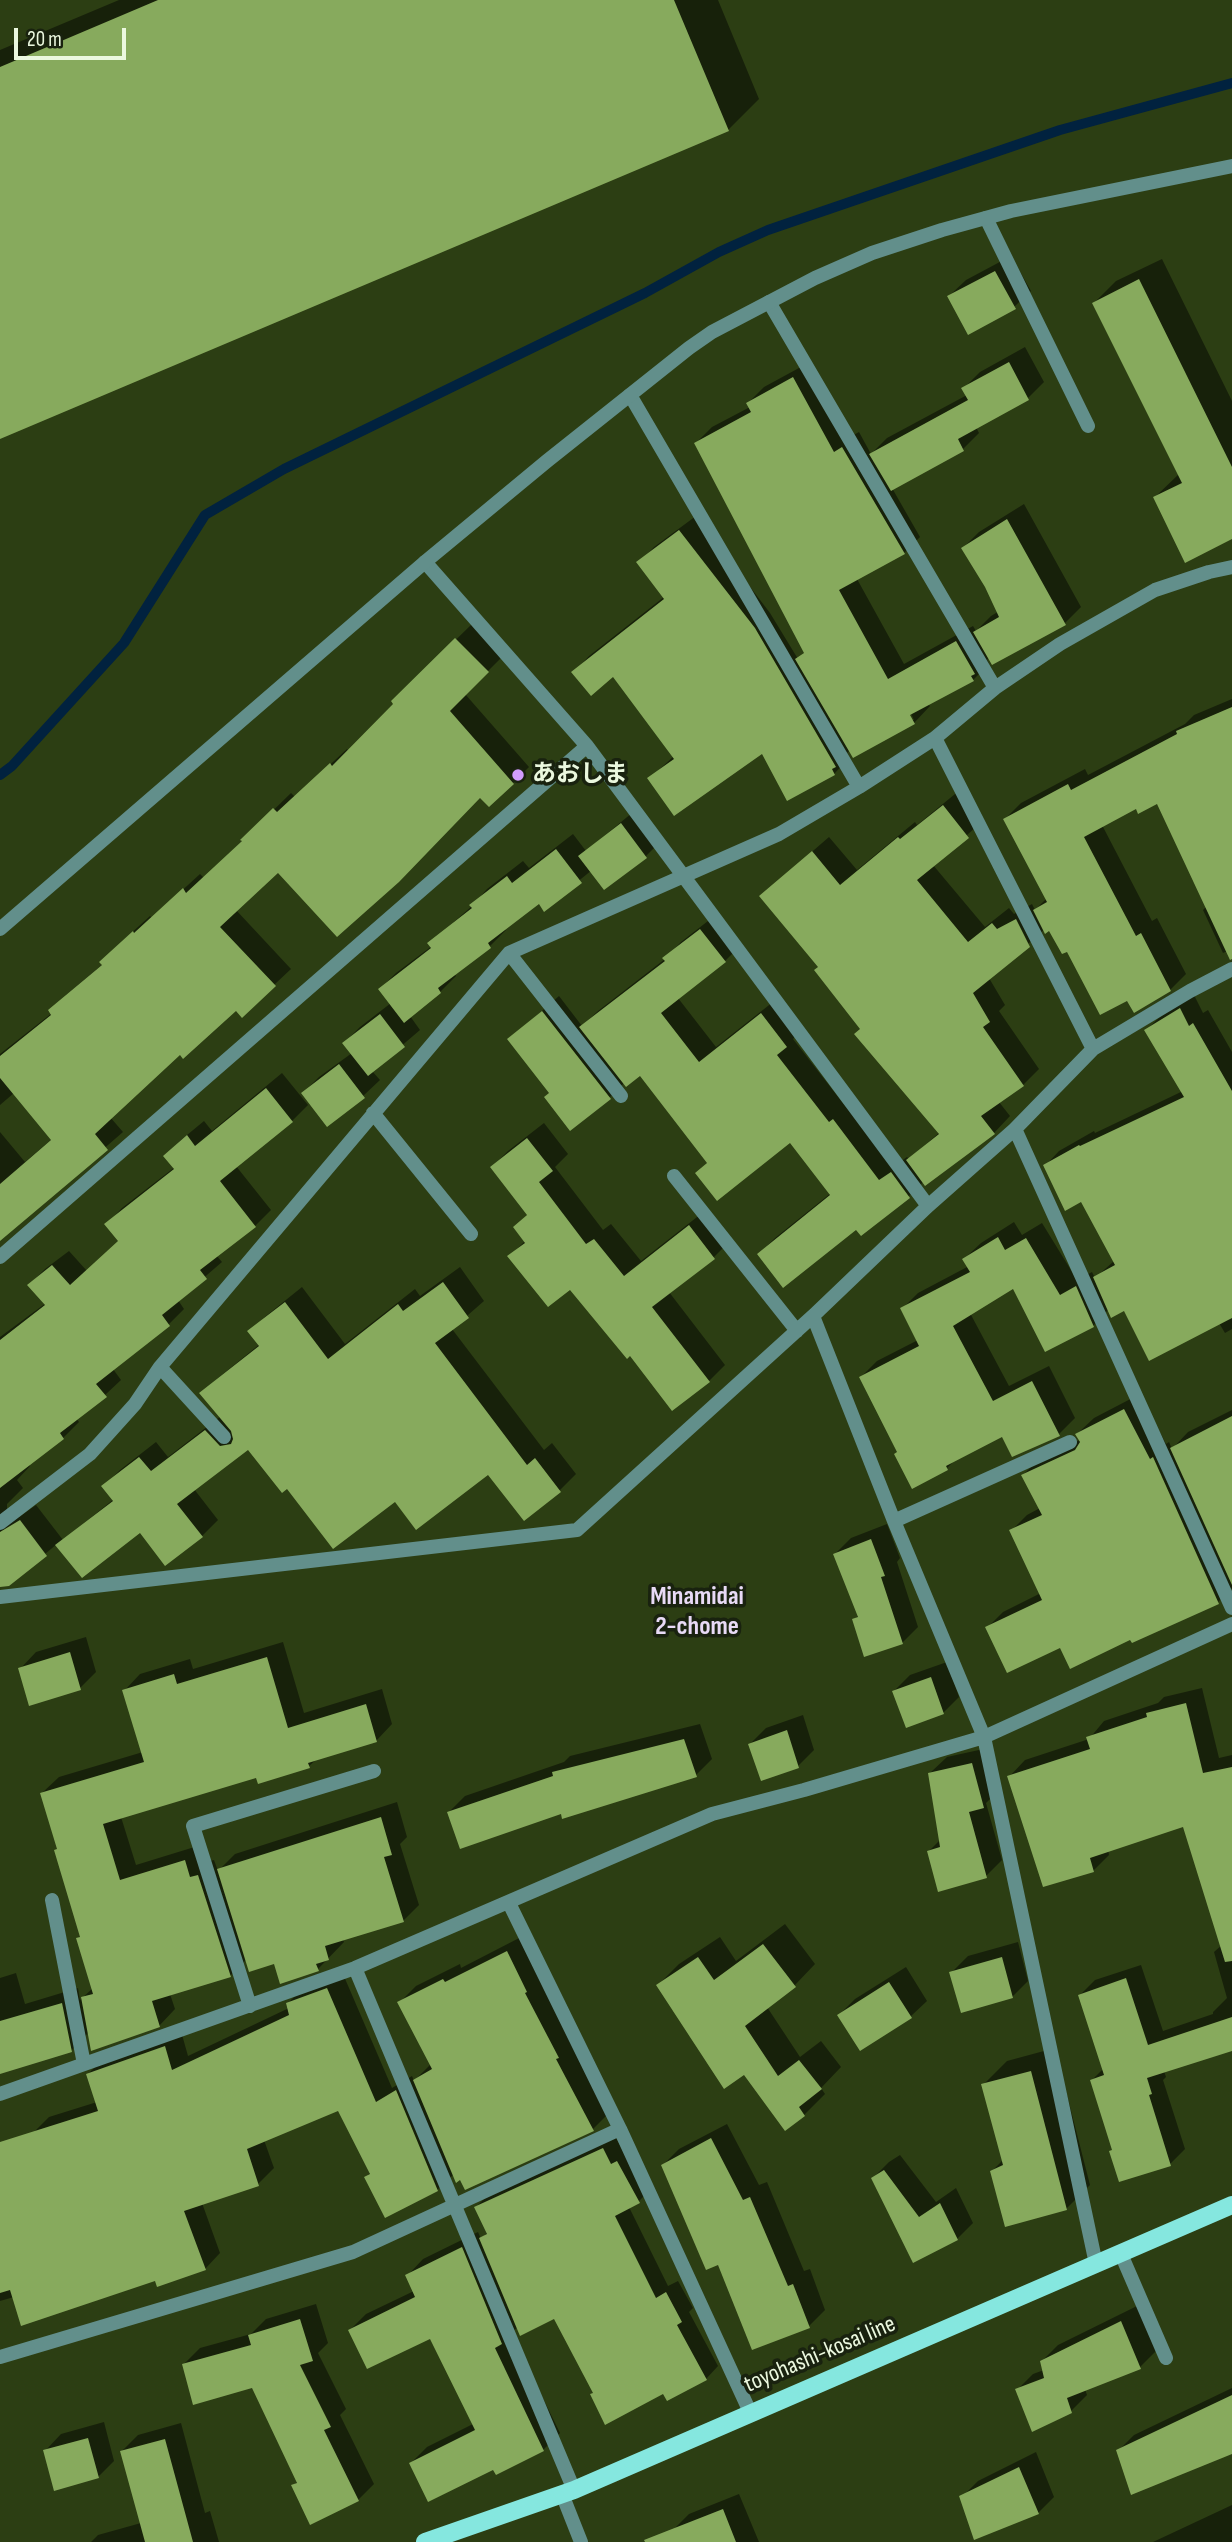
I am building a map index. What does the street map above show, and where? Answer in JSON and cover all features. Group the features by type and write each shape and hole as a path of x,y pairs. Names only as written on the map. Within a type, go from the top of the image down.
{"main road":[{"name":"toyohashi-kosai line","path":"425,2542 444,2539 568,2492 1232,2205"}],"street":[{"path":"0,929 425,562 547,461 705,338 769,302 872,253 986,218 1232,168"},
{"path":"986,218 1088,426"},
{"path":"769,302 995,688"},
{"path":"630,396 859,787"},
{"path":"425,562 587,746 928,1206"},
{"path":"0,1523 90,1454 135,1404 160,1367 509,953 779,834 935,738 995,688 1060,644 1155,590 1232,567"},
{"path":"935,738 1093,1049"},
{"path":"0,1256 587,746"},
{"path":"509,953 621,1096"},
{"path":"0,1597 576,1530 797,1331 928,1206 1015,1129 1093,1049 1189,991 1232,969"},
{"path":"373,1113 471,1234"},
{"path":"1015,1129 1232,1608"},
{"path":"674,1176 797,1331"},
{"path":"813,1316 984,1737 1096,2264"},
{"path":"160,1367 223,1437"},
{"path":"894,1521 1070,1442"},
{"path":"0,2094 355,1969 712,1814 984,1737 1232,1624"},
{"path":"250,2006 193,1826 374,1771"},
{"path":"52,1900 85,2064"},
{"path":"509,1903 620,2129 750,2412"},
{"path":"355,1969 454,2205 568,2492 580,2542"},
{"path":"0,2357 353,2252 620,2129"},
{"path":"1121,2254 1166,2358"}],"building":[{"path":"158,0 674,0 729,131 0,439 0,67"},
{"path":"995,271 1016,309 968,335 947,296"},
{"path":"1139,279 1232,467 1232,539 1185,563 1153,497 1182,483 1092,303"},
{"path":"1009,362 1029,400 958,439 964,451 891,491 869,454 968,400 961,388"},
{"path":"793,377 834,452 842,447 905,554 839,590 888,679 956,641 975,674 971,676 974,681 910,715 915,724 853,758 795,659 804,653 694,443 751,412 746,403"},
{"path":"1007,519 1066,625 992,665 973,632 999,617 985,587 961,548"},
{"path":"679,530 755,628 836,767 832,769 835,775 787,801 762,754 674,816 647,778 674,759 613,677 591,696 571,672 664,599 636,562"},
{"path":"455,638 489,672 450,711 514,784 489,807 480,798 399,882 337,937 278,873 220,927 276,986 242,1018 236,1011 183,1059 180,1055 95,1134 108,1150 0,1241 0,1184 51,1140 0,1078 0,1056 51,1015 48,1010 102,965 99,962 133,931 134,933 183,888 186,893 273,808 277,812 330,763 332,766 393,704 391,701"},
{"path":"1232,707 1232,959 1230,960 1157,804 1138,814 1136,809 1084,837 1136,936 1141,933 1171,991 1134,1013 1127,1001 1100,1015 1067,952 1062,954 1049,931 1045,934 1033,910 1047,902 1003,819 1068,784 1071,790 1177,734 1176,731"},
{"path":"943,805 969,838 917,880 968,942 992,923 997,929 1016,919 1030,947 973,993 990,1022 983,1027 1024,1086 981,1116 995,1134 925,1186 906,1160 939,1134 854,1034 860,1029 814,970 818,967 759,896 812,851 840,885 898,837 900,839"},
{"path":"621,823 647,858 604,890 578,856"},
{"path":"556,849 582,883 544,912 539,904 488,943 491,948 438,988 441,993 404,1023 378,989 431,948 427,943 472,908 469,905 507,876 512,883"},
{"path":"700,929 726,962 661,1013 699,1062 761,1013 787,1047 777,1055 829,1122 833,1119 879,1180 891,1172 910,1198 861,1236 856,1230 783,1288 757,1254 830,1195 790,1143 717,1201 695,1173 707,1163 640,1076 626,1087 579,1027 665,961 662,958"},
{"path":"1180,1008 1189,1026 1193,1023 1232,1091 1232,1318 1149,1361 1124,1311 1111,1318 1093,1277 1115,1265 1081,1202 1065,1211 1043,1165 1079,1145 1184,1097 1144,1030"},
{"path":"542,1011 611,1099 570,1131 544,1097 549,1093 507,1039"},
{"path":"380,1014 405,1047 368,1076 342,1043"},
{"path":"339,1064 365,1098 327,1127 301,1093"},
{"path":"266,1088 293,1122 220,1181 256,1227 200,1270 207,1279 162,1315 170,1326 96,1384 107,1397 60,1433 64,1439 0,1488 0,1340 45,1305 27,1285 52,1265 70,1285 118,1241 104,1224 174,1169 163,1156 187,1135 195,1146"},
{"path":"527,1138 553,1171 539,1182 586,1244 594,1239 624,1276 689,1225 715,1259 652,1307 710,1382 672,1411 630,1356 627,1359 570,1290 548,1307 507,1256 525,1243 513,1227 527,1215 490,1167"},
{"path":"998,1237 1005,1250 1026,1238 1060,1295 1076,1286 1094,1327 1045,1352 1013,1289 953,1326 993,1401 1032,1381 1060,1436 1012,1457 1002,1437 946,1466 948,1470 912,1489 894,1454 897,1452 859,1377 919,1346 900,1308 970,1272 962,1259"},
{"path":"443,1282 469,1318 435,1343 527,1465 535,1458 561,1492 524,1521 488,1475 416,1530 395,1502 333,1549 287,1489 282,1493 248,1450 177,1504 203,1537 165,1566 140,1533 82,1578 55,1545 113,1501 101,1486 139,1457 151,1471 205,1430 220,1446 231,1444 231,1431 199,1393 259,1346 247,1331 285,1302 328,1359 398,1304 403,1311"},
{"path":"1124,1409 1150,1459 1153,1457 1219,1604 1132,1643 1130,1640 1070,1669 1060,1648 1007,1673 985,1627 1042,1600 1009,1530 1042,1515 1021,1475 1075,1450 1080,1442 1075,1434"},
{"path":"1232,1416 1232,1585 1170,1448"},
{"path":"20,1520 47,1556 9,1586 0,1587 0,1532"},
{"path":"871,1539 885,1576 881,1577 903,1644 864,1657 852,1619 858,1617 833,1554"},
{"path":"70,1652 81,1690 29,1706 18,1668"},
{"path":"267,1657 288,1728 366,1704 377,1742 308,1763 310,1768 258,1784 256,1778 103,1824 120,1880 185,1860 190,1877 198,1875 231,1977 152,2001 160,2027 91,2051 81,1997 93,1994 76,1938 80,1937 54,1850 57,1849 40,1793 144,1762 122,1690 174,1674 177,1684"},
{"path":"931,1677 944,1714 906,1728 892,1691"},
{"path":"1186,1703 1203,1773 1232,1767 1232,1961 1225,1962 1183,1827 1090,1858 1094,1872 1043,1887 1007,1776 1090,1749 1086,1737 1147,1717 1146,1713"},
{"path":"787,1730 799,1768 761,1781 748,1744"},
{"path":"684,1739 697,1777 562,1819 561,1814 460,1849 447,1812 553,1776 552,1772"},
{"path":"972,1763 984,1808 969,1812 987,1878 938,1892 927,1851 940,1847 928,1773"},
{"path":"381,1817 392,1855 384,1857 404,1922 325,1946 329,1960 316,1964 319,1971 280,1984 274,1964 249,1972 217,1869"},
{"path":"763,1944 796,1987 745,2026 778,2076 799,2060 822,2089 799,2107 805,2116 785,2131 744,2075 724,2089 656,1985 698,1957 714,1980"},
{"path":"507,1951 527,1992 525,1993 559,2058 556,2059 594,2131 465,2190 460,2180 456,2183 413,2080 432,2069 397,2002"},
{"path":"1002,1957 1013,1998 961,2013 949,1972"},
{"path":"1126,1978 1148,2045 1232,2017 1232,2051 1147,2078 1152,2094 1149,2095 1171,2166 1119,2182 1090,2080 1104,2075 1078,1995"},
{"path":"889,1982 912,2018 860,2051 837,2015"},
{"path":"327,1988 376,2102 396,2090 438,2191 385,2218 364,2177 370,2174 338,2111 247,2149 259,2186 184,2211 206,2270 157,2287 155,2281 21,2326 10,2290 0,2293 0,2142 98,2111 86,2074 165,2046 172,2070 289,2015 286,2003"},
{"path":"62,2003 72,2052 0,2074 0,2021"},
{"path":"1031,2071 1067,2210 1005,2227 990,2171 1003,2165 981,2084"},
{"path":"711,2138 743,2200 750,2197 788,2286 793,2284 810,2328 752,2350 718,2265 706,2270 661,2165"},
{"path":"603,2148 611,2164 617,2161 640,2203 615,2216 656,2298 666,2292 682,2322 677,2325 707,2380 667,2401 663,2394 605,2425 590,2394 593,2393 554,2319 520,2336 479,2238 487,2234 474,2207"},
{"path":"884,2170 919,2217 940,2203 958,2240 913,2263 871,2178"},
{"path":"462,2247 502,2344 495,2348 544,2451 496,2475 493,2470 428,2502 409,2463 475,2430 430,2339 367,2369 348,2330 415,2297 405,2275"},
{"path":"300,2319 313,2361 300,2365 331,2427 324,2430 359,2501 310,2525 291,2485 297,2483 252,2388 193,2405 182,2364 251,2345 248,2335"},
{"path":"1121,2321 1141,2369 1067,2398 1072,2413 1032,2432 1015,2389 1044,2378 1040,2361"},
{"path":"1232,2395 1232,2454 1131,2495 1116,2450"},
{"path":"88,2438 99,2478 54,2491 43,2450"},
{"path":"165,2439 193,2542 145,2542 120,2451"},
{"path":"1019,2467 1039,2514 974,2540 959,2496"},
{"path":"723,2509 736,2542 644,2540"}],"waterway":[{"path":"0,775 12,766 124,643 205,515 284,469 768,230 1060,130 1232,83"}],"place":[{"name":"あおしま","path":"518,775"}],"district":[{"name":"Minamidai 2-chome","path":"697,1612"}]}
